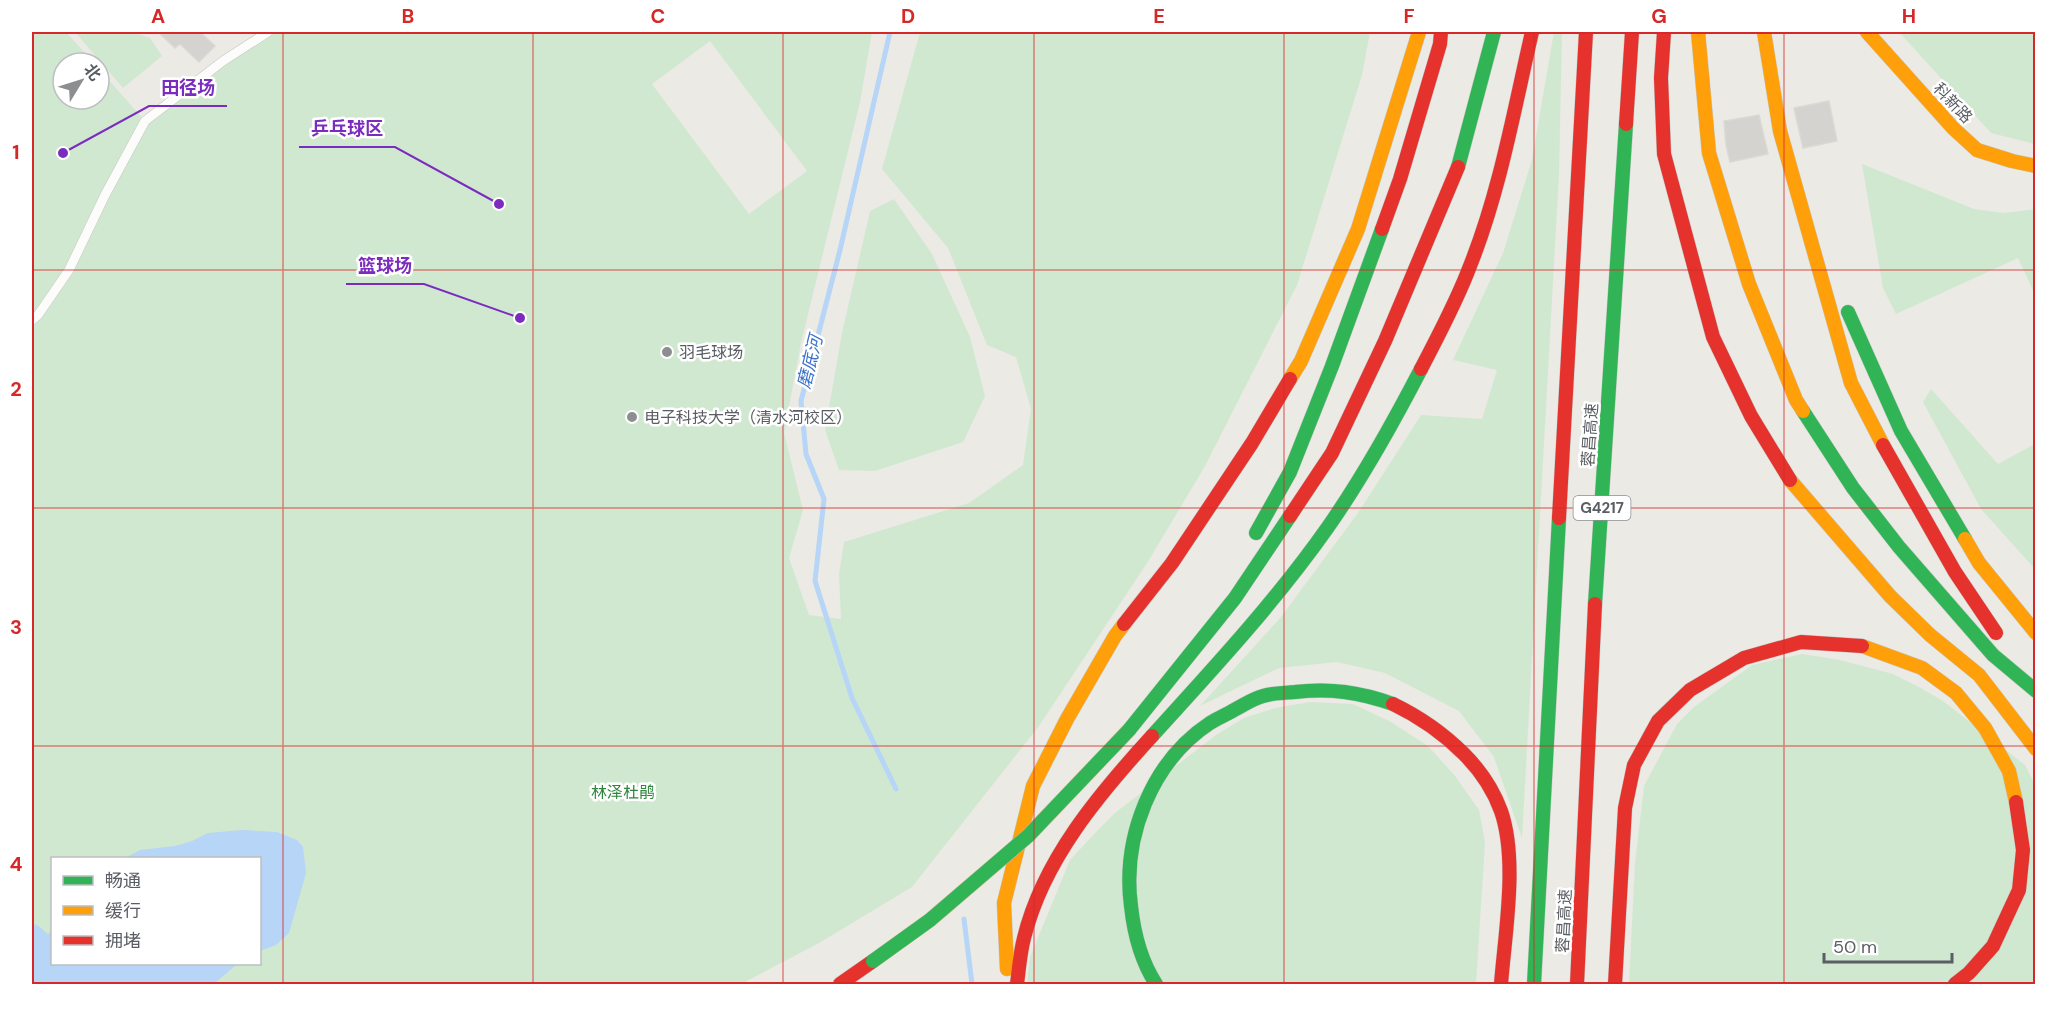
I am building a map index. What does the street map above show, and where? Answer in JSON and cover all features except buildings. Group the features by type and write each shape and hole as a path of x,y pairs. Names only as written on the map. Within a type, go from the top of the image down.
{"main road":[{"path":"1007,984 1004,903 1033,786 1067,719 1115,636 1178,554 1252,443 1301,361 1358,229 1419,32"},
{"path":"1251,541 1290,472 1332,366 1400,179 1440,44 1441,32"},
{"path":"840,984 930,920 1028,836 1128,730 1235,598 1332,453 1385,340 1462,158 1494,32"},
{"path":"1017,984 1023,945 1033,912 1052,869 1074,832 1107,786 1211,672 1328,527 1379,445 1424,363 1469,268 1500,171 1532,32"},
{"name":"蓉昌高速","path":"1534,984 1586,32"},
{"name":"蓉昌高速","path":"1577,984 1591,671 1632,32"},
{"path":"1664,32 1661,78 1664,154 1713,337 1751,416 1787,477 1890,596 1930,635 1979,675 2036,750"},
{"path":"1698,32 1709,153 1749,284 1796,400 1853,488 1899,547 1993,655 2036,688"},
{"path":"1764,32 1780,131 1851,383 1898,474 1955,572 2036,688"},
{"name":"科新路","path":"1867,32 1953,128 1977,150 2036,166"},
{"path":"1780,131 1836,281"},
{"path":"1844,303 1901,431 1979,563 2036,633"},
{"path":"1128,730 1207,611"},
{"path":"1615,984 1625,808 1634,765 1658,721 1690,690 1744,658 1801,642 1865,646 1922,668 1956,693 1985,728 2009,771 2018,811 2023,850 2019,890 1993,946 1969,973 1955,984"},
{"path":"1156,984 1137,943 1127,873 1131,844 1139,814 1154,785 1178,750 1208,724 1263,696 1325,688 1364,695 1399,705 1435,727 1471,760 1496,797 1505,826 1508,872 1501,984"}],"lane":[{"path":"32,320 38,315 69,270 105,195 145,121 223,61 268,32"}],"green space":[{"name":"电子科技大学（清水河校区）","path":"32,32 66,32 83,51 51,51 51,111 111,111 111,83 145,121 268,32 872,32 860,102 801,343 784,433 803,510 789,558 809,615 841,619 839,574 844,542 969,503 1023,465 1031,409 1016,357 987,345 948,248 882,169 920,32 1370,32 1362,75 1297,285 1205,466 1149,560 1039,726 912,887 819,943 741,984 32,984","holes":["710,41 807,171 749,214 652,84"]},
{"path":"75,32 133,32 150,38 162,56 123,88 111,74 111,51 91,51"},
{"path":"1554,32 1562,32 1559,174 1522,838 1494,757 1459,711 1385,673 1337,662 1279,668 1200,706 1281,617 1358,513 1421,415 1482,419 1497,370 1453,360 1503,253 1532,160"},
{"path":"1899,32 2035,32 2035,144 1991,133"},
{"path":"1862,164 1974,209 2004,213 2035,209 2035,295 2018,258 1896,314 1883,288"},
{"path":"894,199 932,254 970,337 985,396 963,442 875,471 839,470 825,430 842,333 870,211"},
{"path":"1931,389 1998,464 2035,444 2035,569 1981,509 1923,402"},
{"path":"1802,654 1840,660 1893,674 1943,701 2025,765 2035,785 2035,984 1629,984 1635,863 1644,786 1677,724 1694,707 1752,665"},
{"path":"1310,702 1353,704 1391,722 1428,746 1455,776 1479,810 1485,842 1476,984 1027,984 1030,957 1070,860 1115,813 1216,735 1244,718 1275,708"}],"water":[{"path":"242,830 277,832 297,840 303,847 306,873 289,933 276,945 261,951 261,857 127,857 140,850 175,846 192,841 208,833"},
{"path":"36,924 48,934 51,930 51,965 236,965 214,984 32,984 32,929"}],"waterway":[{"name":"磨底河","path":"890,32 840,250 801,401 806,454 824,499 815,581 852,698 896,789"},
{"name":"磨底河","path":"964,919 972,984"}],"traffic: fast":[{"path":"1458,167 1494,32"},
{"path":"1595,604 1626,124"},
{"path":"1256,533 1290,472 1382,229"},
{"path":"1848,312 1901,431 1965,539"},
{"path":"1152,736 1243,634 1308,554 1365,469 1421,369"},
{"path":"1803,411 1853,488 1899,547 1993,655 2036,691"},
{"path":"1129,730 1235,598 1290,516"},
{"path":"1534,984 1559,518"},
{"path":"1156,984 1142,957 1136,937 1129,880 1136,828 1157,780 1172,758 1189,739 1210,723 1252,700 1267,695 1332,691 1368,696 1393,704"},
{"path":"873,961 930,920 1028,836 1129,730"}],"traffic: slow":[{"path":"1290,379 1301,361 1358,229 1419,32"},
{"path":"1698,32 1709,153 1749,284 1796,400 1803,411"},
{"path":"1764,32 1780,131 1851,383 1883,445"},
{"path":"1867,32 1953,128 1977,150 2036,166"},
{"path":"1790,480 1890,596 1930,635 1979,675 2036,749"},
{"path":"1965,539 1979,563 2036,633"},
{"path":"1007,969 1004,903 1033,786 1067,719 1124,624"},
{"path":"1862,646 1922,668 1956,693 1985,728 2009,771 2016,802"}],"traffic: jam":[{"path":"1382,229 1400,179 1440,44 1441,32"},
{"path":"1421,369 1459,292 1481,238 1506,150 1532,32"},
{"path":"1559,518 1586,32"},
{"path":"1626,124 1632,32"},
{"path":"1664,32 1661,78 1664,154 1713,337 1751,416 1790,480"},
{"path":"1290,516 1332,453 1385,341 1458,167"},
{"path":"1124,624 1172,563 1252,443 1290,379"},
{"path":"1883,445 1955,572 1996,633"},
{"path":"1577,984 1595,604"},
{"path":"1615,984 1625,808 1634,765 1658,721 1690,690 1744,658 1801,642 1862,646"},
{"path":"1393,704 1431,726 1464,754 1486,780 1501,811 1506,830 1510,874 1501,984"},
{"path":"1017,984 1023,944 1033,909 1059,855 1093,805 1152,736"},
{"path":"1955,984 1969,973 1993,946 2019,890 2023,850 2016,802"},
{"path":"840,984 873,961"}],"place":[{"name":"田径场","path":"63,153"},
{"name":"乒乓球区","path":"499,204"},
{"name":"篮球场","path":"520,318"},
{"name":"羽毛球场","path":"667,352"},
{"name":"电子科技大学（清水河校区）","path":"632,417"}],"park label":[{"name":"林泽杜鹃","path":"623,792"}]}
